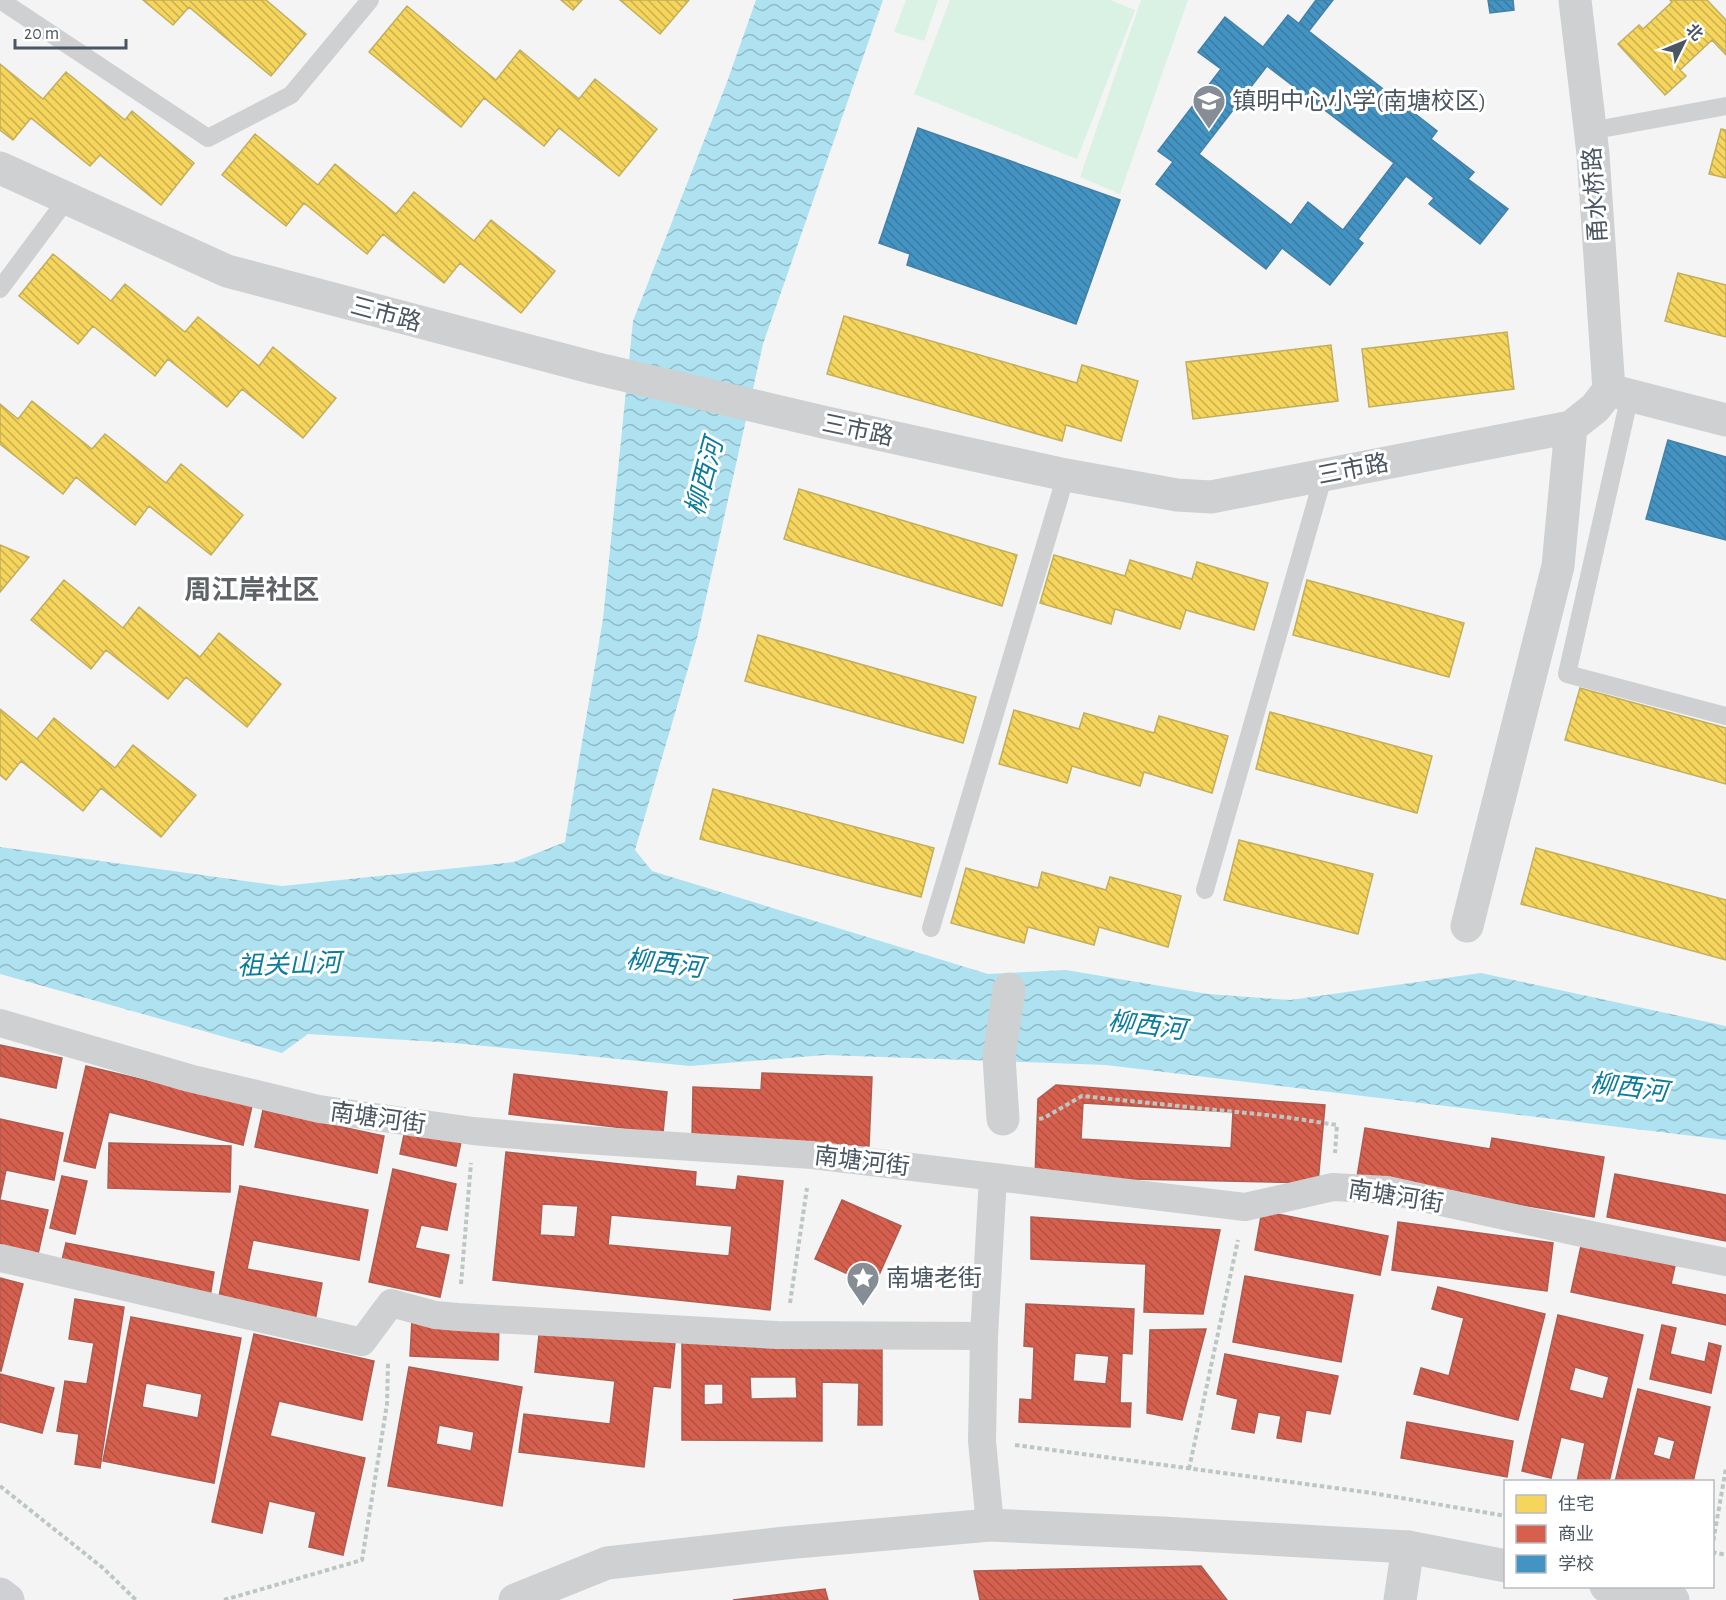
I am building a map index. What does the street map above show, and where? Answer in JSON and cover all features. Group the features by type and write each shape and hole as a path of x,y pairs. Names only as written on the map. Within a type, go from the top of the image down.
{"main road":[{"path":"0,1594 8,1600"}],"street":[{"name":"甬水桥路","path":"1575,0 1619,393"},
{"name":"三市路","path":"0,168 226,271 594,368 823,422 1066,475 1177,495 1211,497 1571,427 1594,408 1619,393"},
{"path":"1619,393 1726,420"},
{"path":"1467,926 1558,566 1571,427"},
{"path":"1009,988 999,1057 1018,1119"},
{"name":"南塘河街","path":"0,1023 189,1078 319,1109 473,1131 812,1155 1245,1207 1333,1187 1387,1190 1726,1262"},
{"path":"990,1525 982,1441 984,1335 993,1177"},
{"path":"0,1258 362,1342 391,1303 458,1317 785,1335 984,1335"},
{"path":"514,1600 607,1563 785,1543 990,1525 1408,1547 1504,1566"},
{"path":"1400,1600 1408,1547"},
{"path":"1611,1588 1674,1600"}],"lane":[{"path":"0,0 208,138 291,95 370,0"},
{"path":"1590,131 1726,106"},
{"path":"0,289 67,198"},
{"path":"1619,393 1567,674 1726,716"},
{"path":"1205,890 1324,474"},
{"path":"931,928 1066,475"}],"path":[{"path":"1018,1119 1044,1118 1082,1096 1274,1116 1337,1125 1333,1187"},
{"path":"458,1317 473,1131"},
{"path":"785,1335 812,1155"},
{"path":"1190,1469 1245,1207"},
{"path":"224,1600 362,1560 387,1404 388,1359"},
{"path":"982,1441 1372,1492 1504,1516"},
{"path":"1714,1544 1726,1468"},
{"path":"0,1485 104,1568 136,1600"}],"green space":[{"path":"906,0 938,0 924,41 894,32"},
{"path":"950,0 1110,0 1135,10 1077,159 914,94"},
{"path":"1141,0 1188,0 1120,194 1080,177"}],"water":[{"path":"756,0 883,0 763,344 697,638 635,850 652,871 988,974 1066,970 1208,994 1290,1000 1481,973 1726,1026 1726,1140 1106,1065 825,1055 690,1066 454,1043 308,1034 282,1053 0,974 0,847 282,886 514,862 565,842 603,619 633,321 727,82"}],"building: 住宅":[{"path":"143,0 266,0 306,34 271,76 189,7 173,25"},
{"path":"561,0 582,0 573,10"},
{"path":"620,0 689,0 660,34"},
{"path":"1670,0 1707,0 1726,20 1726,55 1712,40 1680,70 1686,76 1665,95 1618,44 1639,25 1643,29 1672,2"},
{"path":"407,6 496,80 520,50 579,99 595,79 657,129 619,176 559,128 544,146 484,98 461,127 369,52"},
{"path":"0,64 43,99 66,72 125,120 132,111 194,163 161,205 100,155 90,166 31,118 13,140 0,130"},
{"path":"1721,129 1726,130 1726,178 1709,174"},
{"path":"255,134 318,185 335,164 396,214 414,192 474,241 491,220 555,271 521,313 460,263 444,283 383,234 367,254 304,203 286,226 222,175"},
{"path":"53,254 111,301 125,284 185,332 198,317 259,366 273,347 336,398 303,438 242,389 227,407 168,359 155,376 93,326 78,344 19,296"},
{"path":"1678,273 1726,285 1726,337 1665,321"},
{"path":"844,316 1077,383 1082,365 1138,381 1121,441 1066,425 1062,441 827,374"},
{"path":"1507,332 1514,389 1369,407 1362,349"},
{"path":"1331,345 1338,401 1193,419 1186,362"},
{"path":"32,401 92,449 105,434 166,483 181,464 243,515 211,555 149,506 135,525 76,477 63,494 0,444 0,404 18,419"},
{"path":"799,489 1017,555 1002,606 784,539"},
{"path":"0,545 29,557 0,592"},
{"path":"1054,555 1125,576 1130,560 1192,579 1197,562 1268,583 1254,630 1186,610 1180,629 1115,609 1111,624 1040,603"},
{"path":"64,580 123,628 139,607 200,657 219,633 281,684 247,727 186,677 168,699 106,650 91,669 31,620"},
{"path":"1307,580 1464,623 1449,677 1293,635"},
{"path":"758,635 976,697 963,743 745,681"},
{"path":"1580,688 1726,728 1726,784 1565,740"},
{"path":"0,709 37,739 54,718 115,768 133,745 196,795 161,837 101,788 83,811 21,761 6,780 0,775"},
{"path":"1014,710 1079,729 1084,713 1154,733 1159,716 1228,736 1212,793 1144,772 1140,786 1072,766 1067,783 999,764"},
{"path":"1270,712 1432,756 1417,813 1256,769"},
{"path":"713,789 934,848 921,897 700,839"},
{"path":"1239,840 1373,874 1358,934 1224,900"},
{"path":"1536,848 1726,900 1726,960 1521,904"},
{"path":"966,868 1038,888 1042,872 1106,890 1110,877 1181,896 1168,947 1099,927 1094,945 1028,927 1024,943 951,923"}],"building: 商业":[{"path":"0,1045 62,1058 56,1088 0,1076"},
{"path":"86,1066 252,1106 243,1145 109,1112 95,1168 64,1161"},
{"path":"762,1073 872,1077 869,1146 692,1139 693,1087 761,1090"},
{"path":"514,1074 667,1092 663,1133 509,1114"},
{"path":"1056,1085 1325,1105 1318,1183 1035,1177 1038,1099","holes":["1083,1103 1233,1112 1231,1148 1081,1139"]},
{"path":"263,1110 384,1136 377,1173 255,1147"},
{"path":"0,1119 63,1133 54,1180 6,1170 0,1199"},
{"path":"1365,1128 1490,1149 1492,1138 1604,1157 1594,1217 1357,1177"},
{"path":"405,1130 461,1142 456,1166 400,1154"},
{"path":"109,1143 231,1146 230,1192 108,1188"},
{"path":"506,1152 696,1172 695,1186 736,1190 738,1176 783,1181 770,1310 493,1280","holes":["542,1204 578,1206 575,1237 540,1235","611,1215 732,1226 729,1256 608,1245"]},
{"path":"393,1169 456,1184 447,1230 421,1225 415,1248 449,1255 440,1297 369,1282"},
{"path":"1615,1174 1726,1195 1726,1241 1607,1217"},
{"path":"62,1176 87,1181 75,1234 50,1228"},
{"path":"240,1186 368,1210 359,1260 253,1240 247,1269 322,1283 315,1321 218,1302"},
{"path":"0,1200 48,1210 38,1254 0,1246"},
{"path":"842,1200 901,1226 874,1286 815,1259"},
{"path":"1262,1211 1388,1236 1380,1275 1255,1250"},
{"path":"1031,1217 1220,1230 1203,1314 1144,1312 1146,1264 1031,1259"},
{"path":"1398,1222 1553,1243 1547,1291 1392,1270"},
{"path":"66,1243 214,1272 209,1303 59,1273"},
{"path":"1581,1246 1675,1266 1671,1284 1726,1295 1726,1325 1571,1292"},
{"path":"1245,1276 1353,1295 1341,1362 1233,1342"},
{"path":"0,1278 23,1284 1,1371 0,1371"},
{"path":"1438,1287 1545,1314 1518,1420 1414,1394 1421,1368 1449,1376 1464,1318 1432,1309"},
{"path":"75,1299 124,1307 100,1468 75,1464 79,1434 57,1431 65,1381 87,1384 94,1343 69,1339"},
{"path":"1026,1304 1134,1309 1132,1354 1122,1353 1120,1403 1131,1403 1130,1427 1019,1422 1020,1399 1032,1400 1034,1347 1024,1346","holes":["1075,1353 1109,1356 1106,1384 1073,1381"]},
{"path":"1558,1315 1643,1335 1609,1480 1577,1480 1585,1443 1561,1437 1551,1478 1522,1471","holes":["1575,1367 1609,1377 1603,1399 1569,1390"]},
{"path":"131,1317 241,1338 214,1483 103,1461","holes":["146,1383 202,1394 198,1418 142,1407"]},
{"path":"412,1320 499,1325 498,1360 410,1356"},
{"path":"1662,1325 1676,1328 1670,1354 1705,1362 1709,1343 1721,1346 1711,1393 1650,1379"},
{"path":"540,1326 675,1343 670,1388 653,1386 644,1467 519,1452 524,1414 610,1424 615,1381 535,1372"},
{"path":"1206,1329 1182,1420 1147,1413 1150,1330"},
{"path":"254,1334 374,1361 362,1420 279,1401 270,1436 365,1458 343,1555 309,1547 316,1512 269,1501 262,1533 212,1522"},
{"path":"682,1342 882,1344 882,1425 858,1425 859,1383 822,1382 822,1441 682,1440","holes":["750,1377 796,1377 797,1398 751,1399","704,1384 723,1384 723,1404 704,1405"]},
{"path":"1225,1354 1338,1376 1330,1414 1306,1410 1301,1442 1277,1438 1281,1416 1258,1412 1254,1433 1232,1429 1238,1399 1217,1394"},
{"path":"409,1367 522,1387 502,1506 388,1486","holes":["439,1425 474,1432 471,1451 436,1444"]},
{"path":"0,1374 54,1388 42,1433 0,1422"},
{"path":"1638,1389 1710,1407 1693,1480 1615,1480","holes":["1658,1436 1675,1441 1670,1460 1653,1455"]},
{"path":"1407,1422 1513,1441 1507,1477 1401,1458"},
{"path":"1201,1566 1227,1600 980,1600 974,1571"},
{"path":"825,1589 828,1600 733,1600"}],"building: 学校":[{"path":"1316,0 1333,0 1309,31 1299,23"},
{"path":"1488,0 1513,0 1514,10 1490,13"},
{"path":"1288,15 1437,131 1431,139 1474,172 1468,179 1508,209 1480,244 1429,204 1434,198 1406,176 1358,239 1363,243 1330,285 1282,248 1266,269 1156,184 1173,162 1158,151 1221,69 1198,52 1225,17 1263,47","holes":["1267,66 1394,163 1343,230 1308,202 1291,225 1199,154"]},
{"path":"918,128 1120,200 1076,324 907,265 910,254 879,243"},
{"path":"1668,440 1726,457 1726,540 1646,519"}],"place":[{"name":"镇明中心小学(南塘校区)","path":"1209,130"},
{"name":"南塘老街","path":"863,1307"}],"district":[{"name":"周江岸社区","path":"252,590"}],"water label":[{"name":"柳西河","path":"704,477"},
{"name":"柳西河","path":"665,963"},
{"name":"祖关山河","path":"289,964"},
{"name":"柳西河","path":"1147,1025"},
{"name":"柳西河","path":"1629,1087"}]}
